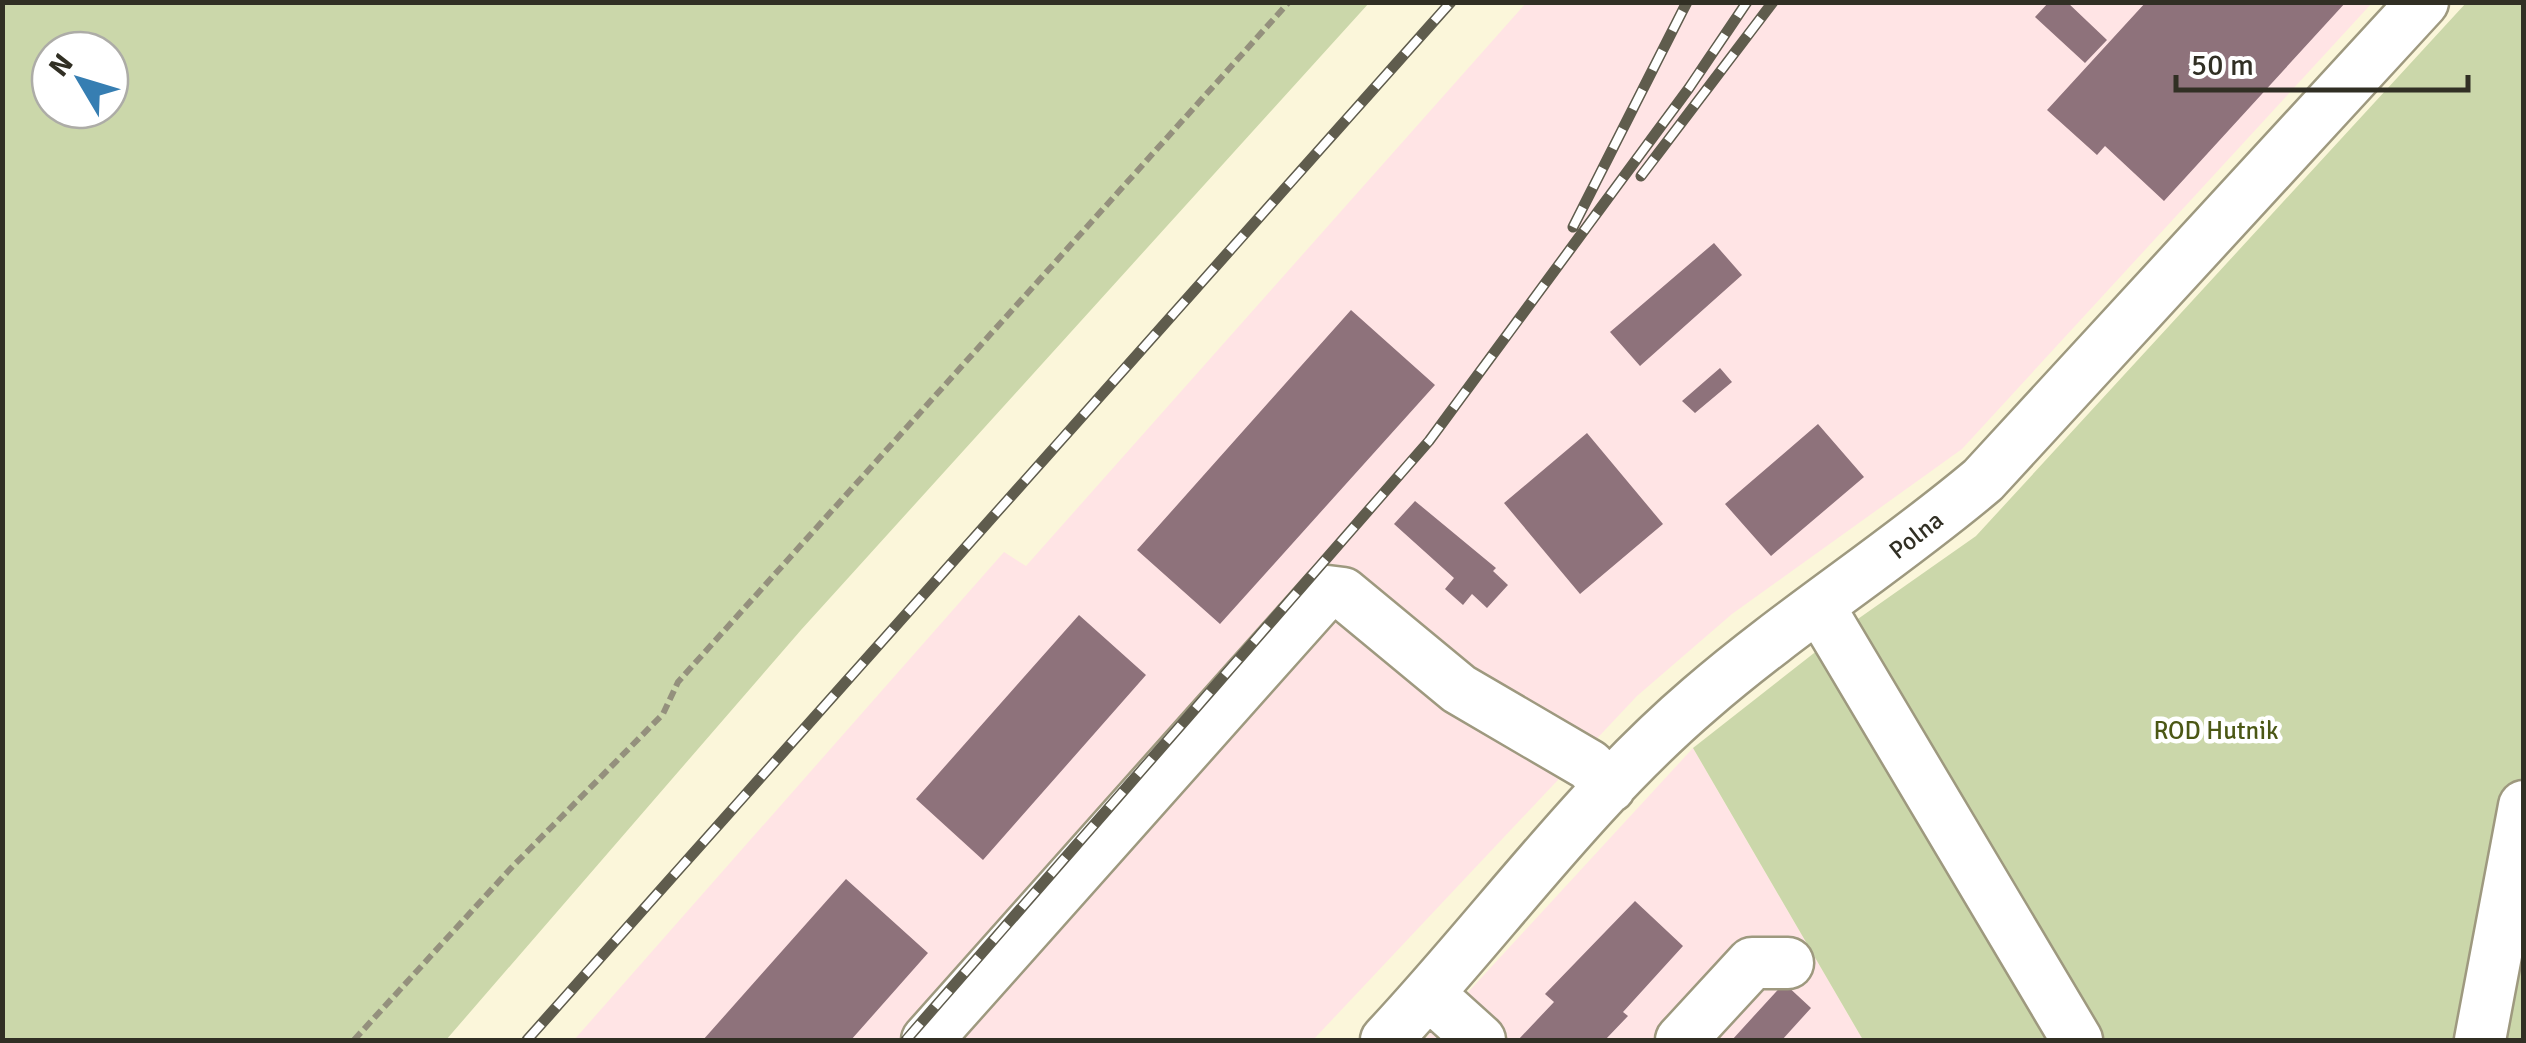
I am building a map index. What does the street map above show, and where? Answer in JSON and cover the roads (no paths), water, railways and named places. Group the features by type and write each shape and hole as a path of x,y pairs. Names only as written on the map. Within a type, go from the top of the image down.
{"street":[{"name":"Polna","path":"1386,1040 1610,787 1700,699 1983,480 2423,2"},
{"path":"927,1040 1326,591 1343,593 1459,689 1589,765 1610,787"},
{"path":"1820,608 2077,1040"},
{"path":"2480,1040 2524,806"},
{"path":"1681,1040 1752,963 1788,963"},
{"path":"1429,994 1480,1040"}],"railway":[{"path":"527,1040 1451,2"},
{"path":"1573,227 1687,2"},
{"path":"906,1040 1429,441 1689,88 1747,2"},
{"path":"1641,176 1773,2"}],"park label":[{"name":"ROD Hutnik","path":"2216,730"}]}
